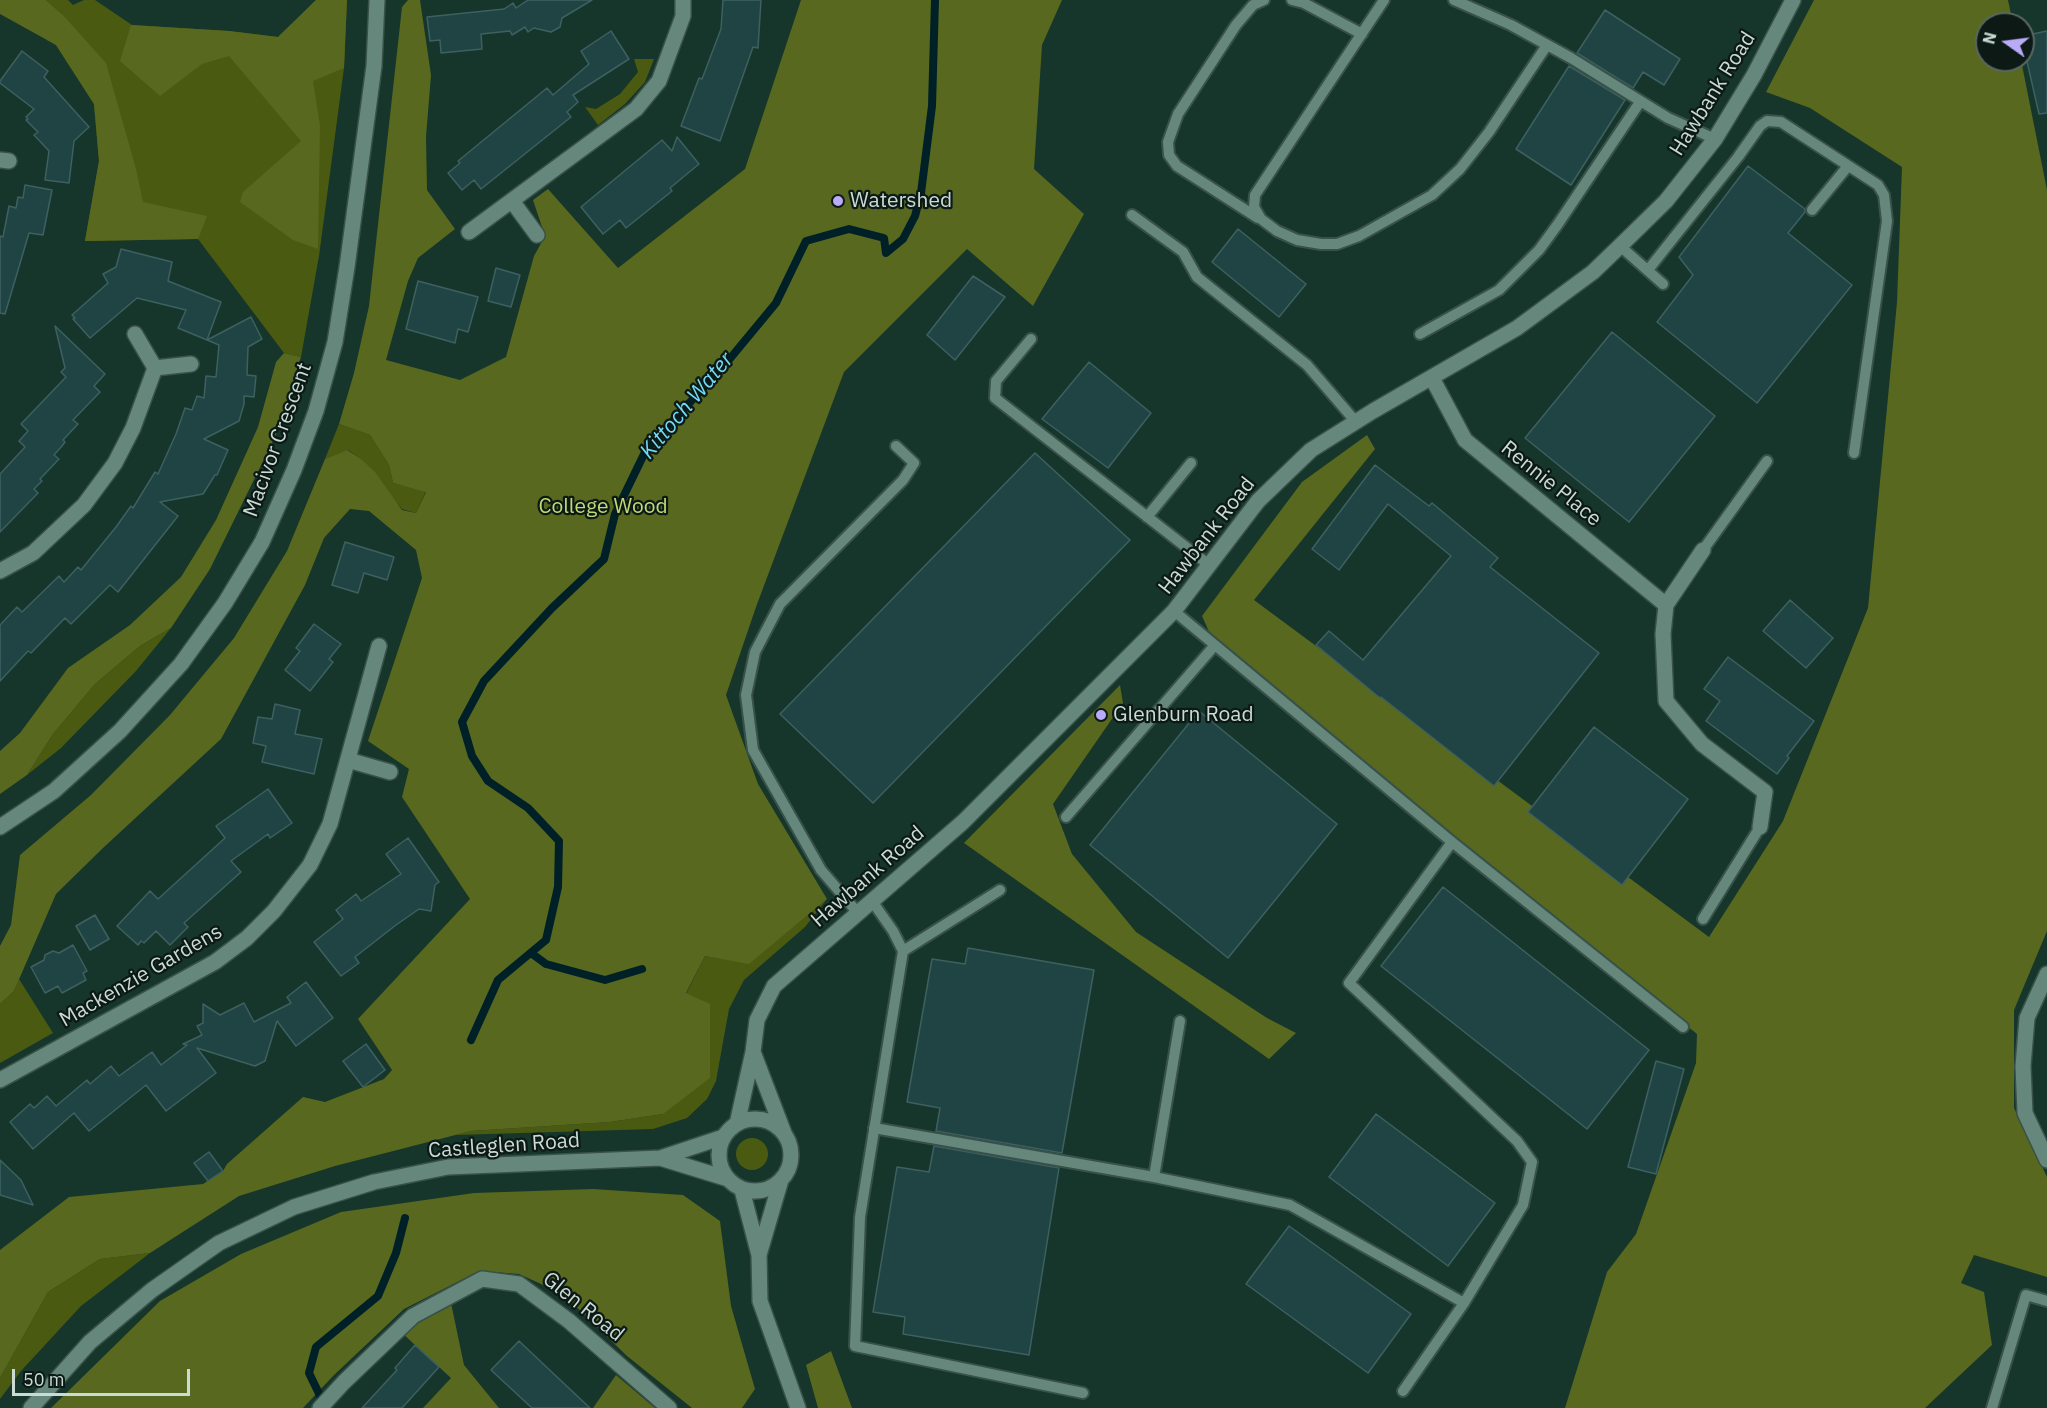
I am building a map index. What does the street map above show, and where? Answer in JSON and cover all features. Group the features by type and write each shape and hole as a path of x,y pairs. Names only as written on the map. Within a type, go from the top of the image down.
{"street":[{"name":"Macivor Crescent","path":"0,827 54,791 120,732 181,664 225,603 262,542 294,470 316,411 335,342 374,66 377,0"},
{"path":"469,232 636,109 659,81 683,16 683,0"},
{"name":"Hawbank Road","path":"737,1124 753,1052 757,1020 774,986 963,822 1174,611 1258,501 1311,450 1517,328 1593,272 1620,246 1666,201 1715,139 1754,75 1793,0"},
{"path":"512,201 537,235"},
{"path":"135,334 155,368"},
{"path":"155,368 191,364"},
{"path":"0,571 33,553 84,505 115,463 133,428 155,368"},
{"name":"Rennie Place","path":"1431,378 1465,440 1666,605"},
{"path":"1703,550 1666,605 1663,634 1666,701 1702,744 1765,792 1760,827"},
{"name":"Mackenzie Gardens","path":"0,1080 215,962 247,938 274,911 310,865 330,825 378,646"},
{"path":"348,760 390,772"},
{"path":"2047,974 2027,1018 2023,1066 2025,1113 2047,1160"},
{"name":"Hawbank Road","path":"753,1052 786,1136"},
{"path":"759,1256 782,1180 789,1167 791,1151 786,1136 772,1124 754,1119 737,1124 723,1137 718,1158 725,1178 742,1190 764,1191 782,1180"},
{"name":"Castleglen Road","path":"32,1408 90,1342 152,1290 219,1243 294,1207 374,1182 448,1167 660,1158 723,1137"},
{"name":"Castleglen Road","path":"660,1158 725,1178"},
{"path":"742,1190 759,1256 760,1301 798,1408"},
{"name":"Glen Road","path":"320,1408 413,1316 482,1279 519,1284 569,1321 669,1408"}],"lane":[{"path":"1264,0 1253,5 1236,25 1178,114 1168,142 1169,155 1177,166 1277,231 1298,240 1321,244 1337,244 1359,236 1432,195 1460,168 1489,132 1548,45"},
{"path":"1292,0 1304,3 1362,34"},
{"path":"1261,219 1254,207 1255,195 1384,0"},
{"path":"1454,0 1511,25 1571,58 1668,118 1715,139"},
{"path":"1420,334 1499,290 1539,250 1640,102"},
{"path":"1648,270 1738,158 1760,126 1767,122 1781,122 1878,185 1884,195 1887,221 1854,453"},
{"path":"1812,210 1848,166"},
{"path":"1132,215 1184,252 1197,278 1308,365 1356,422"},
{"path":"1620,246 1663,284"},
{"path":"1031,339 996,381 995,398 1209,565"},
{"path":"858,913 821,870 753,750 746,695 755,652 780,604 903,480 914,462 896,446"},
{"path":"1703,550 1767,460"},
{"path":"1147,517 1191,463"},
{"path":"1174,611 1452,842 1683,1027"},
{"path":"1066,817 1215,645"},
{"path":"1703,919 1760,827"},
{"path":"1403,1391 1464,1303 1523,1205 1533,1162 1518,1141 1348,983 1452,842"},
{"path":"903,951 1000,890"},
{"path":"872,901 893,931 903,951 860,1217 855,1346 1083,1393"},
{"path":"1154,1177 1180,1022"},
{"path":"874,1128 1154,1177 1290,1205 1464,1303"},
{"path":"1992,1408 2026,1295 2047,1300"}],"green space":[{"path":"0,0 46,0 62,14 106,63 143,202 207,216 198,239 85,241 99,161 94,104 56,45 0,14"},
{"path":"46,0 68,0 73,5 84,0 95,0 132,25 229,31 278,37 316,0 347,0 344,68 319,256 301,357 284,353 198,239 85,241 99,161 94,104 56,45 47,40 62,14"},
{"path":"316,0 347,0 344,68 313,81 320,126 318,249 293,240 240,202 243,192 301,141 229,56 202,64 160,96 120,61 131,25 229,31 278,37"},
{"name":"College Wood","path":"408,0 420,0 431,75 426,137 427,190 455,229 418,258 408,281 386,360 460,380 506,357 534,256 545,236 533,200 548,189 618,268 745,169 801,0 1062,0 1042,45 1034,169 1084,214 1033,306 967,249 844,372 756,607 726,695 758,784 827,899 749,964 705,956 686,993 710,1004 710,1078 663,1114 610,1122 471,1131 335,1166 239,1196 150,1253 100,1259 48,1292 0,1378 0,1250 69,1197 203,1184 223,1171 227,1164 303,1097 325,1102 384,1079 392,1070 358,1019 470,899 402,797 409,769 368,741 422,578 416,550 369,511 350,509 324,538 305,585 221,739 56,894 14,991 0,1004 0,946 11,925 20,855 91,795 170,715 234,638 287,551 325,459 347,450 360,458 375,472 402,510 416,513 426,492 393,483 389,465 370,435 339,424 354,373 369,306 402,7"},
{"path":"1814,0 2008,0 2010,12 1975,12 1975,72 2023,72 2047,190 2047,931 2014,1010 2014,1108 2047,1177 2047,1277 1974,1255 1961,1283 1984,1292 1992,1345 1925,1408 1565,1408 1607,1272 1636,1234 1696,1063 1697,1034 1215,645 1202,616 1302,482 1367,435 1375,449 1254,600 1709,937 1783,821 1868,608 1897,302 1902,167 1810,108 1766,92"},
{"path":"634,59 654,59 645,82 625,104 598,125 585,107 596,109 620,94 638,72"},
{"path":"284,353 301,357 275,437 210,569 171,628 140,646 95,684 53,734 27,775 0,794 0,751 20,733 68,668 130,625 181,577 216,520 258,427 276,362"},
{"path":"339,424 370,435 389,465 393,483 426,491 416,513 402,509 360,458 348,450 325,459"},
{"path":"171,628 136,671 61,748 27,775 53,734 95,684 140,646"},
{"path":"1120,685 1123,703 1053,804 1072,854 1136,932 1267,1018 1296,1033 1269,1059 964,843"},
{"path":"827,899 805,927 744,980 729,1009 716,1081 707,1099 687,1118 653,1129 456,1135 471,1131 610,1122 663,1114 686,994 705,956 749,963"},
{"path":"19,979 53,1033 0,1063 0,1004 14,991"},
{"path":"752,1138 763,1143 768,1154 763,1165 752,1170 741,1165 736,1154 741,1143"},
{"path":"593,1189 683,1195 720,1221 731,1306 755,1389 742,1408 692,1408 627,1356 563,1294 519,1274 479,1271 404,1309 334,1375 303,1408 51,1408 160,1301 241,1254 341,1212 474,1193"},
{"path":"150,1253 81,1306 21,1371 0,1399 0,1378 48,1292 100,1259"},
{"path":"451,1303 464,1365 499,1408 423,1408 451,1378 402,1333"},
{"path":"831,1351 852,1408 818,1408 806,1365"},
{"path":"616,1375 655,1408 593,1408"}],"building":[{"path":"528,0 592,0 562,18 560,27 551,32 534,28 528,32 525,27 512,35 510,31 481,34 482,49 441,53 440,40 430,41 427,17 504,9 513,3 516,8"},
{"path":"723,0 761,0 758,48 753,47 720,141 681,126 721,29"},
{"path":"1605,10 1680,59 1664,85 1643,72 1633,88 1577,53"},
{"path":"611,31 629,59 573,95 578,102 567,112 571,117 481,189 474,180 462,190 448,173 460,163 458,161 547,88 553,95 589,64 581,51"},
{"path":"2047,31 2047,113 2039,114 2029,72 2035,72 2035,34"},
{"path":"22,51 48,71 44,77 89,127 74,141 69,183 45,180 49,151 34,135 38,132 26,120 34,109 0,83"},
{"path":"1569,66 1625,100 1571,185 1516,149"},
{"path":"677,137 699,164 670,188 672,191 626,228 620,220 603,234 581,207 662,140 672,151"},
{"path":"1748,166 1805,209 1788,233 1852,285 1757,403 1657,322 1693,275 1679,257"},
{"path":"25,185 52,190 43,235 29,233 5,314 0,313 0,236 3,237 9,206 16,208 18,197 23,198"},
{"path":"1238,229 1306,284 1279,317 1212,262"},
{"path":"121,249 172,262 168,281 221,302 207,340 178,328 186,310 137,298 90,338 72,315 108,283 103,274 116,267"},
{"path":"496,268 520,275 511,307 488,301"},
{"path":"973,276 1005,297 955,360 927,335"},
{"path":"418,281 478,297 468,332 458,329 455,343 406,329"},
{"path":"251,317 262,339 248,347 247,375 256,376 254,397 244,396 239,421 204,439 228,450 217,475 203,494 160,502 178,516 118,592 110,585 71,624 65,618 31,653 28,651 0,681 0,625 17,607 22,612 59,576 64,582 78,567 81,570 131,506 133,508 155,472 158,474 185,408 192,410 197,396 204,398 206,376 216,377 219,345 207,340"},
{"path":"55,326 105,374 94,386 100,392 73,420 78,424 63,440 65,442 54,455 59,459 34,489 38,493 0,532 0,474 25,447 19,441 28,431 21,424 66,377 61,372 65,368"},
{"path":"1612,332 1715,416 1629,522 1525,438"},
{"path":"1089,362 1151,413 1108,468 1042,419"},
{"path":"1035,453 1130,540 873,803 780,714"},
{"path":"1375,465 1429,506 1432,503 1498,558 1490,567 1599,653 1494,786 1380,698 1316,645 1329,631 1363,660 1451,556 1388,504 1339,570 1312,549"},
{"path":"345,542 394,557 387,580 364,573 358,593 332,585"},
{"path":"1790,600 1833,638 1806,668 1763,631"},
{"path":"314,624 341,644 329,659 333,662 310,691 285,670 300,651 296,648"},
{"path":"1728,657 1814,721 1787,756 1789,758 1777,774 1706,721 1720,701 1704,689"},
{"path":"275,704 300,710 295,734 322,739 314,774 262,762 266,746 253,743 258,717 272,719"},
{"path":"1199,711 1337,824 1228,958 1090,845"},
{"path":"1594,727 1688,799 1622,885 1528,812"},
{"path":"268,789 292,823 270,838 268,834 231,861 241,872 184,923 188,927 170,945 156,931 144,943 141,941 138,945 117,926 150,891 158,899 225,838 216,826"},
{"path":"408,838 439,882 435,885 431,911 419,909 396,925 355,957 359,963 341,976 314,942 343,919 336,910 356,894 361,901 401,874 386,854"},
{"path":"1443,887 1649,1050 1587,1129 1381,966"},
{"path":"95,915 109,939 90,950 76,926"},
{"path":"73,945 87,971 83,973 86,980 62,993 58,986 45,993 31,967 44,960 45,955 53,951 59,953"},
{"path":"968,948 1094,970 1062,1153 936,1131 940,1108 907,1102 932,959 965,964"},
{"path":"306,982 333,1018 296,1046 277,1021 265,1061 255,1066 197,1048 216,1073 166,1111 146,1085 89,1131 74,1113 33,1149 10,1122 30,1104 34,1108 47,1096 56,1106 87,1080 90,1084 111,1066 119,1076 152,1052 161,1065 187,1045 183,1044 202,1035 197,1026 203,1023 203,1004 220,1015 244,1003 254,1022 291,1003 287,997"},
{"path":"366,1044 385,1070 363,1087 343,1061"},
{"path":"1656,1061 1684,1069 1656,1174 1628,1167"},
{"path":"1376,1114 1495,1203 1448,1266 1329,1177"},
{"path":"934,1146 1059,1168 1029,1355 903,1334 905,1317 873,1312 897,1167 929,1172"},
{"path":"209,1152 223,1171 208,1181 194,1163"},
{"path":"0,1160 21,1180 33,1205 0,1195"},
{"path":"1289,1226 1411,1314 1368,1373 1246,1284"},
{"path":"519,1341 590,1408 532,1408 491,1370"},
{"path":"415,1345 439,1367 402,1408 362,1408 397,1370 395,1368"}],"waterway":[{"name":"Kittoch Water","path":"471,1040 498,980 546,940 558,887 559,841 528,808 488,781 472,756 462,722 484,681 552,608 604,559 615,514 646,450 728,361 776,303 806,241 849,229 884,238 886,253 903,239 915,216 921,193 932,106 935,0"},
{"path":"531,953 546,964 605,980 642,969"},
{"name":"Kittoch Water","path":"325,1406 309,1373 316,1347 378,1296 396,1253 405,1218"}],"place":[{"name":"Watershed","path":"838,201"},
{"name":"Glenburn Road","path":"1101,715"}]}
